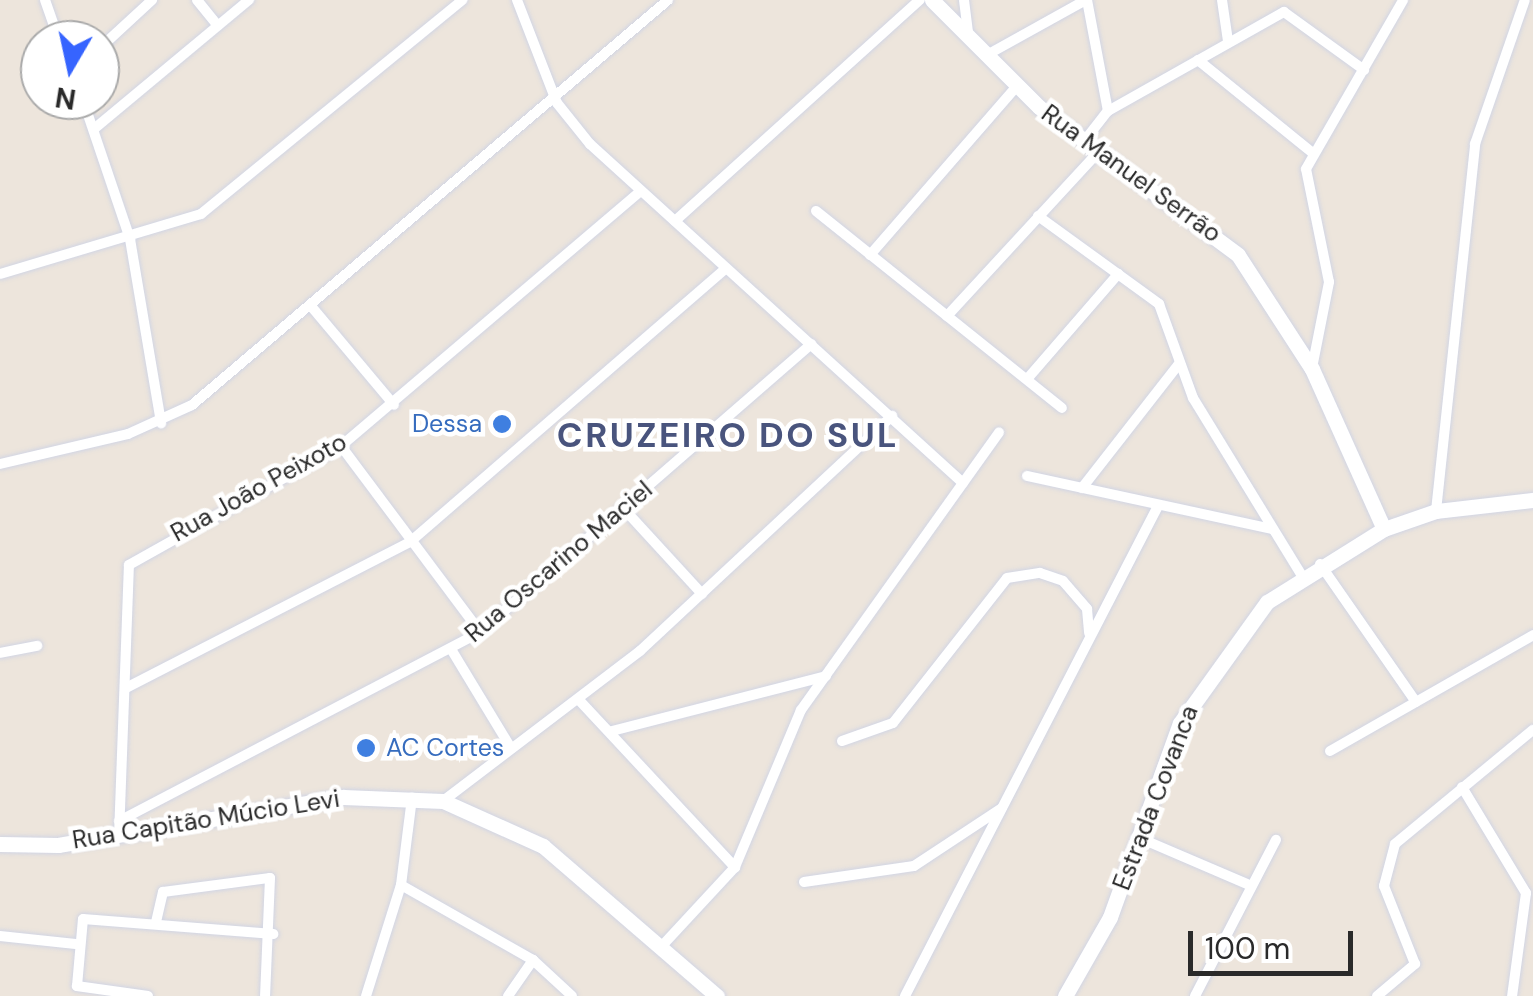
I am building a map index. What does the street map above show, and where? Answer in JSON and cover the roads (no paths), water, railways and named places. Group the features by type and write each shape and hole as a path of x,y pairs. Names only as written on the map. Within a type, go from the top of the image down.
{"street":[{"path":"120,30 152,0"},
{"path":"197,0 218,26"},
{"path":"94,130 249,0"},
{"path":"0,274 130,239 224,200 462,0"},
{"path":"518,0 557,102 639,192 963,484"},
{"path":"0,464 161,423 311,306 557,102 668,0"},
{"path":"674,222 920,0"},
{"name":"Rua Manuel Serrão","path":"932,0 1016,86 1225,242 1312,369 1384,529"},
{"path":"964,0 969,40"},
{"path":"985,56 1086,0 1108,111"},
{"path":"1222,0 1228,41"},
{"path":"1312,369 1328,296 1304,193 1314,154 1402,0"},
{"path":"1436,510 1475,144 1505,47 1525,0"},
{"path":"1084,140 1108,111 1228,41 1293,12 1364,70"},
{"path":"1198,60 1314,154"},
{"path":"870,255 1016,86"},
{"path":"90,120 130,239 161,423"},
{"path":"947,316 1100,150"},
{"name":"Rua João Peixoto","path":"119,829 129,564 341,446 639,192"},
{"path":"816,211 1062,408"},
{"path":"1038,216 1159,304 1178,365 1302,576"},
{"path":"126,688 410,542 726,268"},
{"path":"1028,378 1118,274"},
{"path":"311,306 394,404"},
{"name":"Rua Oscarino Maciel","path":"119,829 480,632 812,344"},
{"path":"1082,488 1178,365"},
{"path":"443,800 579,700 702,594 892,416"},
{"path":"661,947 736,867 788,734 1000,432"},
{"path":"341,446 480,632"},
{"path":"1027,476 1272,529"},
{"name":"Estrada Covanca","path":"1065,996 1142,839 1200,686 1242,629 1302,576 1384,529 1436,510 1533,500"},
{"path":"905,996 1158,506"},
{"path":"625,510 702,594"},
{"path":"1320,564 1416,702"},
{"path":"842,741 894,723 1007,578 1040,573 1063,581 1086,609 1090,634"},
{"path":"1330,751 1533,635"},
{"path":"0,652 37,646"},
{"path":"451,649 511,748"},
{"path":"612,731 827,676"},
{"path":"579,700 736,867"},
{"path":"1377,996 1415,964 1388,905 1387,860 1407,829 1533,730"},
{"path":"1462,787 1526,893 1512,996"},
{"path":"366,996 401,885 412,795"},
{"name":"Rua Capitão Múcio Levi","path":"0,844 344,797 412,795 443,800 542,846 717,996"},
{"path":"804,882 914,866 1003,807"},
{"path":"1142,839 1248,884"},
{"path":"1195,996 1248,884 1276,840"},
{"path":"156,922 163,892 265,877 276,885 266,996"},
{"path":"401,885 533,960 572,996"},
{"path":"148,996 81,989 76,944 90,916 273,934"},
{"path":"0,936 76,944"},
{"path":"508,996 533,960"}],"place":[{"name":"Dessa","path":"502,424"},
{"name":"AC Cortes","path":"366,748"}],"district":[{"name":"CRUZEIRO DO SUL","path":"728,435"}]}
